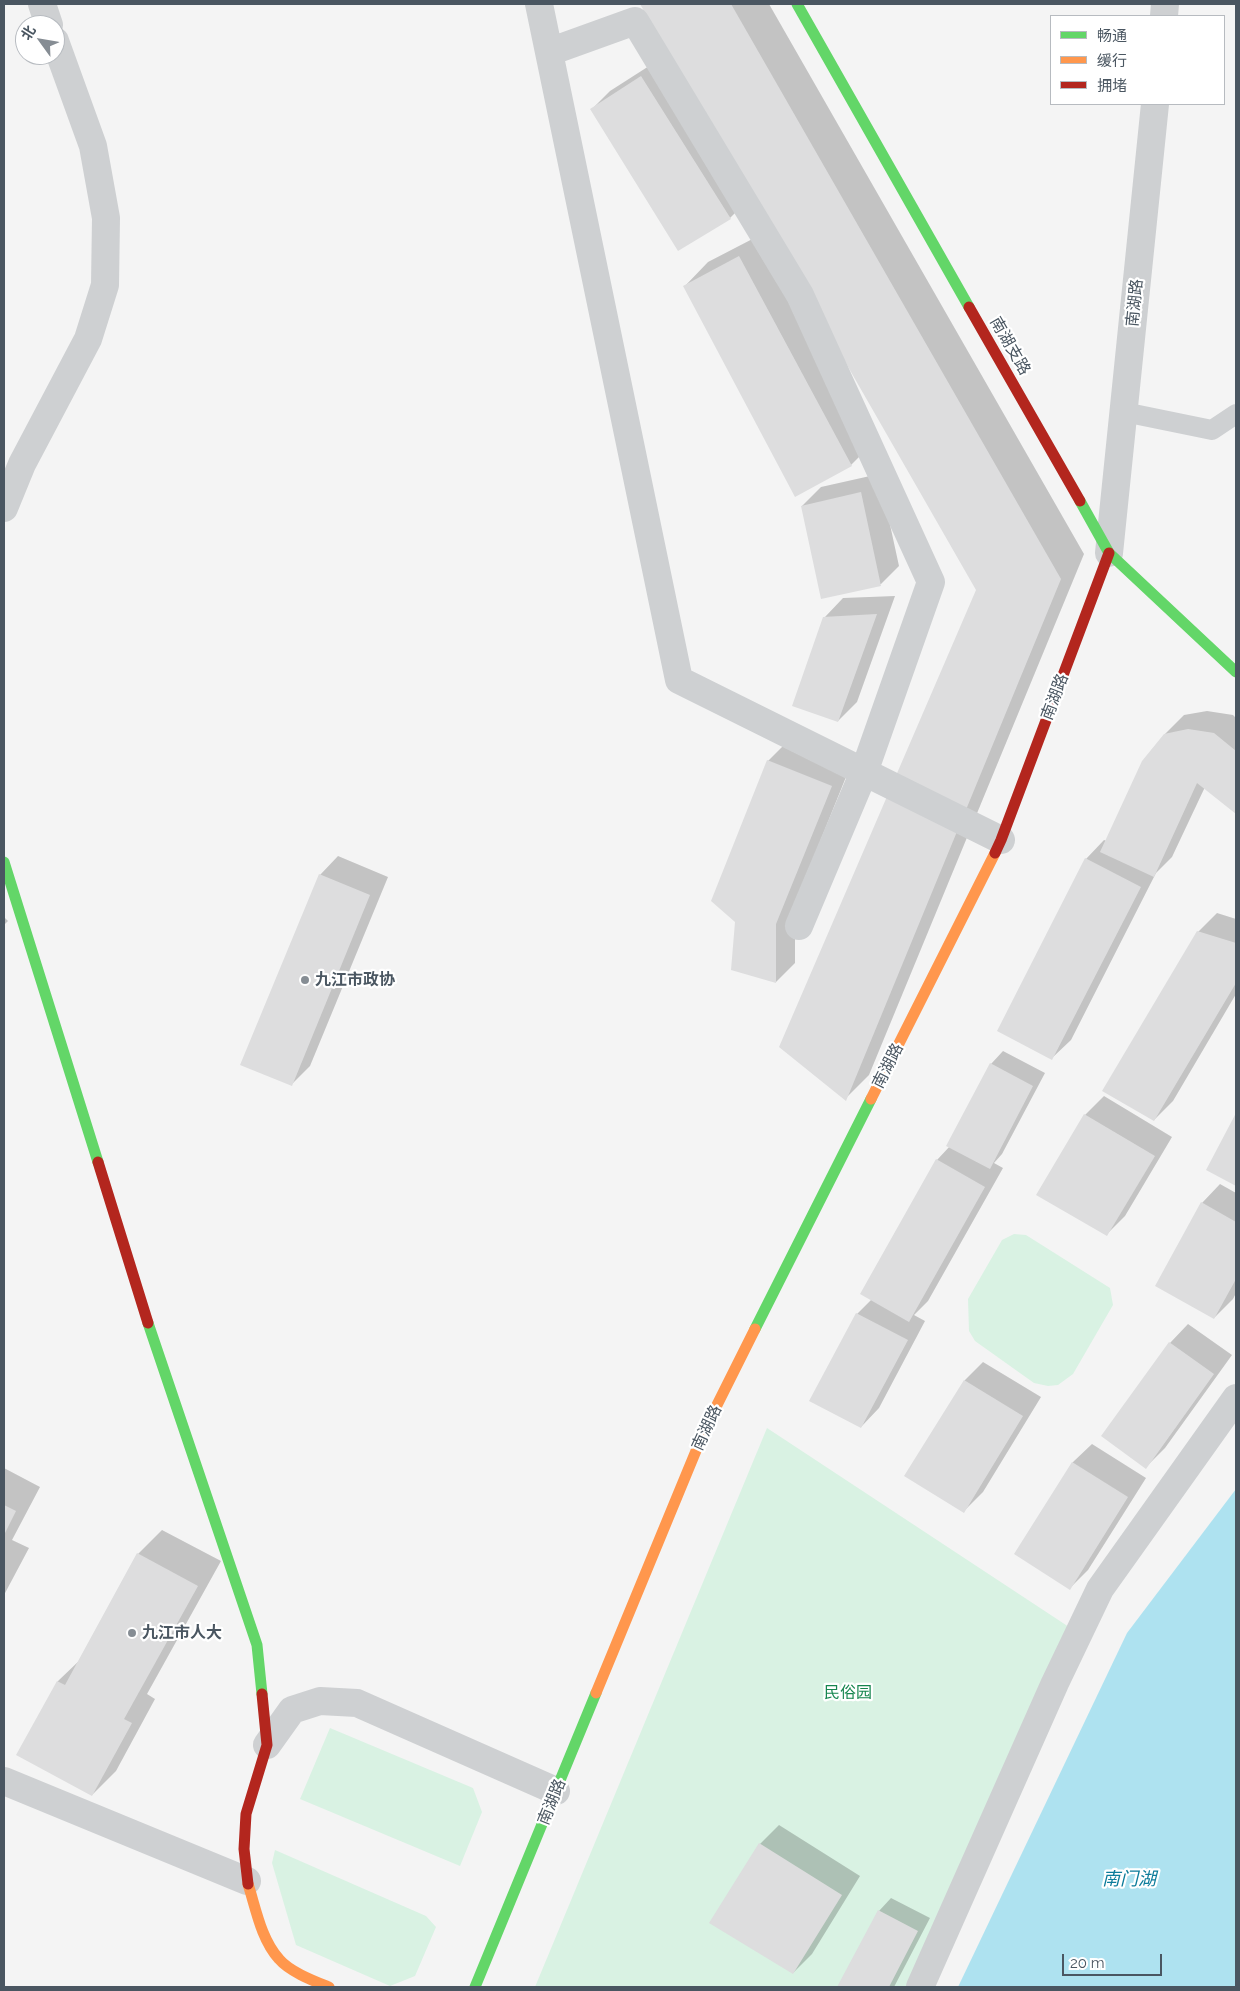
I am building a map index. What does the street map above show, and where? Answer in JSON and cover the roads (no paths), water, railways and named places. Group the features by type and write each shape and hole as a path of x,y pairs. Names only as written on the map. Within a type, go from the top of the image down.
{"street":[{"path":"540,4 679,680 1002,840"},
{"name":"南湖支路","path":"797,4 1109,554 1236,672"},
{"path":"550,52 635,21 800,295 931,582 864,772 799,926"},
{"path":"4,508 22,464 88,339 105,285 106,218 93,146 64,65"},
{"name":"南湖路","path":"475,1987 705,1429 1002,840 1109,554 1155,105"},
{"path":"4,862 155,1345 257,1645 267,1746"},
{"path":"920,1987 1055,1684 1100,1588 1236,1398"},
{"path":"329,1987 308,1978 279,1960 264,1936 247,1881 244,1849 246,1814 267,1746 292,1710 320,1701 357,1703 556,1791"},
{"path":"4,1782 247,1881"}],"lane":[{"path":"1124,412 1212,430 1236,414"}],"water":[{"name":"南门湖","path":"1236,1489 1236,1987 958,1987 1127,1633"}],"place":[{"name":"九江市政协","path":"305,980"},
{"name":"九江市人大","path":"132,1633"}],"park label":[{"name":"民俗园","path":"848,1693"}]}
